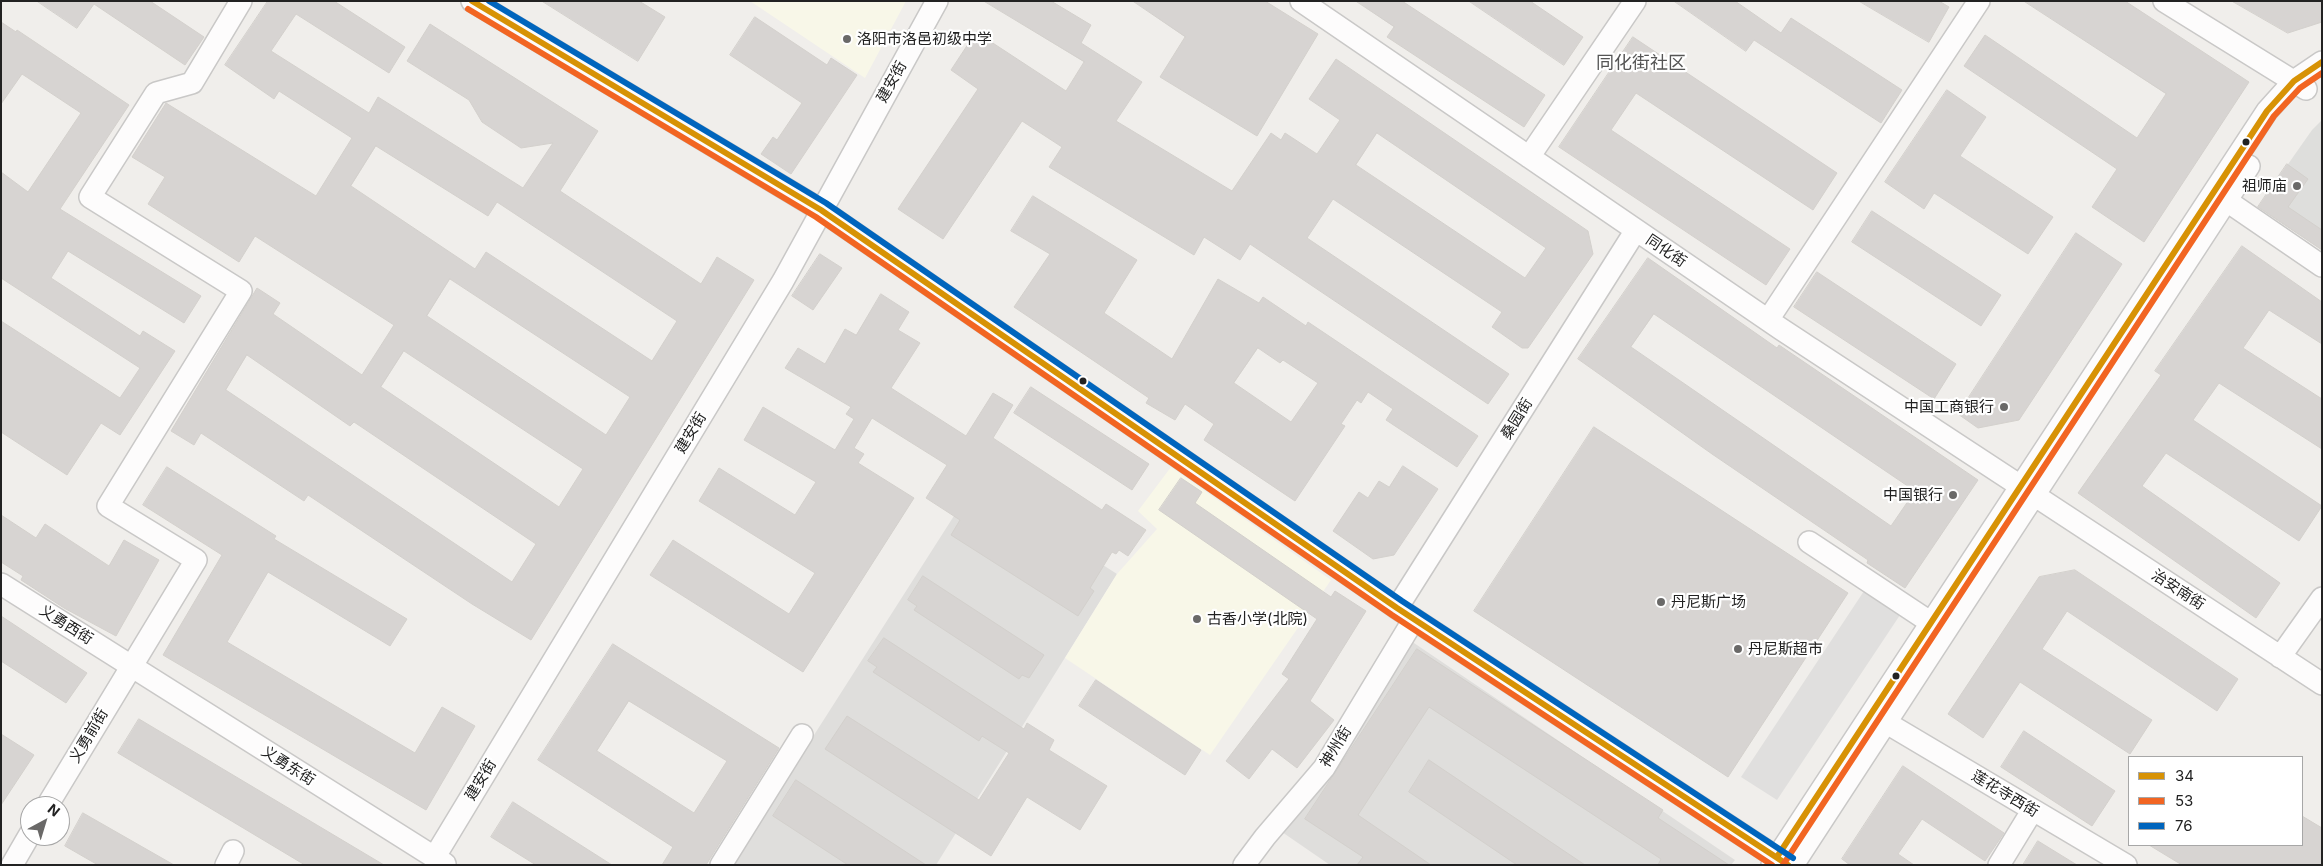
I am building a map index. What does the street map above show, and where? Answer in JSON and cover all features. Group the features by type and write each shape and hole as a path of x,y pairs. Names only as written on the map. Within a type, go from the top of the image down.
{"street":[{"name":"义勇前街","path":"53,796 196,560 108,506 241,291 90,196 156,93 192,83 242,1"},
{"path":"472,1 821,210 1406,614 1782,863"},
{"name":"建安街","path":"440,862 783,281 937,1"},
{"name":"同化街","path":"1301,1 1768,320 2028,492"},
{"path":"1529,157 1635,1"},
{"path":"1768,320 1979,1"},
{"path":"2164,1 2308,83"},
{"path":"1782,863 2028,492 2227,201 2278,122 2322,62"},
{"path":"2028,492 2267,111 2308,83"},
{"path":"2227,201 2322,266"},
{"name":"桑园街","path":"1406,614 1636,230"},
{"name":"治安南街","path":"2028,492 2322,684"},
{"path":"1809,542 1938,628"},
{"name":"义勇西街","path":"1,584 131,666"},
{"path":"2280,657 2322,598"},
{"name":"神州街","path":"1244,865 1265,837 1324,768 1406,614"},
{"path":"1782,863 1885,722 1938,628"},
{"name":"义勇东街","path":"131,666 440,862"},
{"name":"莲花寺西街","path":"1885,722 2032,811 2126,865"},
{"path":"721,865 802,735"},
{"path":"1999,865 2032,811"},
{"path":"12,865 23,846"}],"shaded area":[{"name":"洛阳市洛邑初级中学","path":"750,1 906,1 865,78"},
{"name":"祖师庙","path":"2322,120 2322,250 2258,207 2312,130"},
{"name":"古香小学(北院)","path":"1171,467 1331,580 1210,755 1065,658 1117,574 1157,529 1138,511"},
{"path":"975,483 1117,574 936,865 731,865"},
{"path":"1864,591 1900,615 1777,800 1741,777"},
{"path":"1411,641 1735,860 1731,865 1330,865 1282,832"}],"building":[{"path":"37,1 150,1 204,37 185,65 94,4 77,28"},
{"path":"268,1 334,1 405,47 389,73 296,14 271,51 369,113 378,97 523,188 553,143 521,148 482,122 469,100 407,61 430,24 598,131 560,191 701,284 717,257 754,280 531,640 472,604 308,495 304,501 201,433 194,445 171,431 257,288 280,303 273,314 362,375 394,325 255,236 239,262 148,204 165,177 132,157 166,103 316,196 352,138 279,91 274,99 225,65","holes":["376,146 488,216 497,202 677,321 652,361 486,252 475,269 351,186","450,279 630,397 606,435 427,316","404,351 583,469 559,507 381,387","247,355 350,426 354,422 536,544 512,582 226,390"]},
{"path":"542,1 639,1 665,17 638,61"},
{"path":"984,1 1051,1 1091,25 1081,43 1142,82 1116,121 1232,191 1271,133 1281,140 1285,133 1317,154 1340,120 1309,99 1336,59 1588,231 1593,254 1528,348 1522,348 1492,327 1502,312 1333,199 1307,238 1509,374 1488,404 1250,244 1240,260 1204,237 1194,255 1049,167 1062,147 1022,121 943,239 898,209 978,89 951,70 976,32 1066,91 1084,62","holes":["1377,133 1546,248 1525,278 1356,165"]},
{"path":"1133,1 1265,1 1318,34 1257,136 1160,77 1185,37"},
{"path":"1356,1 1402,1 1545,95 1524,127 1387,37 1394,27"},
{"path":"1469,1 1530,1 1583,37 1564,65"},
{"path":"1674,1 1735,1 1781,33 1791,18 1902,90 1881,123 1754,40 1746,51"},
{"path":"1859,1 1939,1 1949,7 1929,42"},
{"path":"2024,1 2125,1 2249,82 2144,242 2092,207 2117,169 1964,66 1985,35 2137,138 2166,94"},
{"path":"2232,1 2322,1 2322,22 2288,33"},
{"path":"755,17 827,65 831,58 857,75 791,174 761,154 773,137 777,140 802,103 730,55"},
{"path":"1,22 16,32 17,30 129,105 60,209 201,296 184,323 68,251 51,278 140,336 143,331 175,351 120,435 101,423 67,475 1,432 1,321 120,398 140,368 1,278 1,172 28,192 81,113 22,74 1,104"},
{"path":"1633,37 1837,173 1813,210 1636,93 1611,130 1790,249 1766,285 1559,147"},
{"path":"1947,90 1986,117 1960,156 2053,217 2028,254 1934,193 1924,209 1885,182"},
{"path":"2287,164 2308,179 2288,207 2322,230 2322,250 2258,207"},
{"path":"1033,196 1137,260 1104,313 1172,359 1218,279 1259,303 1263,297 1306,326 1308,322 1478,436 1457,467 1386,420 1393,409 1368,392 1361,403 1357,400 1341,424 1345,426 1295,501 1204,440 1214,424 1185,404 1175,420 1146,403 1149,398 1014,307 1050,254 1011,231","holes":["1258,348 1280,363 1283,360 1318,383 1291,422 1234,383"]},
{"path":"1872,211 2001,295 1981,326 1852,242"},
{"path":"2076,233 2122,264 2019,420 1978,428 1958,414"},
{"path":"2242,246 2322,302 2322,344 2269,310 2243,348 2322,399 2322,449 2219,383 2193,420 2322,506 2299,541 2166,453 2142,486 2280,583 2256,618 2078,493 2161,375 2155,371"},
{"path":"820,254 842,268 813,310 792,296"},
{"path":"1648,258 1777,348 1779,345 1978,480 1905,588 1867,563 1868,560 1712,454 1578,359","holes":["1654,314 1915,491 1891,526 1631,347"]},
{"path":"1817,272 1956,364 1934,399 1794,307"},
{"path":"881,294 909,312 898,330 920,343 891,388 966,436 993,393 1013,405 993,438 1102,510 1106,504 1146,530 1128,556 1119,550 1116,554 1112,552 1090,588 1094,591 1078,616 951,535 960,520 926,498 947,465 872,418 854,448 864,454 858,463 914,498 803,672 650,575 673,540 789,614 815,573 699,501 719,468 795,515 816,482 744,440 763,407 835,450 854,419 846,414 851,407 785,368 798,348 825,364 845,329 856,335"},
{"path":"1031,387 1149,464 1132,490 1014,413"},
{"name":"丹尼斯广场","path":"1594,427 1848,593 1728,777 1474,611"},
{"path":"1403,466 1438,489 1394,555 1373,559 1333,531 1359,492 1368,498 1379,481 1389,487"},
{"path":"167,467 276,536 274,539 407,619 390,646 268,572 227,642 415,753 442,707 475,726 426,810 163,655 222,555 143,505"},
{"path":"1181,478 1202,492 1195,503 1331,597 1335,591 1366,611 1310,701 1334,720 1297,768 1272,749 1249,779 1226,761 1289,679 1282,674 1317,619 1159,510"},
{"path":"1,515 36,538 45,524 109,566 124,540 159,560 116,636 64,608 21,580 23,576 1,562"},
{"path":"2075,570 2238,679 2217,711 2067,611 2042,649 2152,720 2130,754 2020,682 1983,738 1948,714 2039,577"},
{"path":"923,576 1044,655 1029,678 1022,675 1019,679 914,610 917,606 908,600"},
{"path":"1,616 87,673 66,703 1,661"},
{"path":"884,638 1024,729 1027,723 1054,740 1049,750 1107,786 1080,830 1027,797 991,856 825,749 847,716 979,800 1009,753 982,736 979,741 873,672 877,667 868,661"},
{"path":"613,644 779,748 706,865 662,865 673,847 538,760","holes":["629,701 727,761 694,813 597,751"]},
{"path":"1417,649 1663,810 1658,818 1729,865 1658,865 1661,859 1429,707 1358,815 1431,865 1357,865 1363,857 1305,819"},
{"path":"1096,680 1201,750 1185,775 1079,706"},
{"path":"139,719 384,865 305,865 118,753"},
{"path":"2024,731 2115,791 2092,826 2001,767"},
{"path":"1,734 34,755 1,805"},
{"path":"1429,760 1585,865 1517,865 1409,792"},
{"path":"1903,766 2004,833 1985,861 1922,819 1898,854 1914,865 1850,865 1842,859"},
{"path":"796,780 926,865 848,865 773,816"},
{"path":"513,802 612,865 536,865 491,837"},
{"path":"83,813 174,865 98,865 65,846 70,846 70,837"},
{"path":"2303,817 2322,828 2322,865 2182,865 2151,846 2303,846"},
{"path":"2038,841 2077,865 2023,865"}],"transit line":[{"name":"34","path":"472,1 821,210 1397,608 1788,865"},
{"name":"76","path":"489,1 826,203 1402,601 1793,858"},
{"name":"53","path":"468,9 816,217 1392,615 1772,865"},
{"name":"34","path":"1777,857 2267,111 2294,81 2322,62"},
{"name":"53","path":"1783,865 2274,116 2300,88 2322,73"}],"place":[{"name":"洛阳市洛邑初级中学","path":"847,39"},
{"name":"祖师庙","path":"2297,186"},
{"name":"中国工商银行","path":"2004,407"},
{"name":"中国银行","path":"1953,495"},
{"name":"丹尼斯广场","path":"1661,602"},
{"name":"古香小学(北院)","path":"1197,619"},
{"name":"丹尼斯超市","path":"1738,649"}],"district":[{"name":"同化街社区","path":"1641,64"}]}
